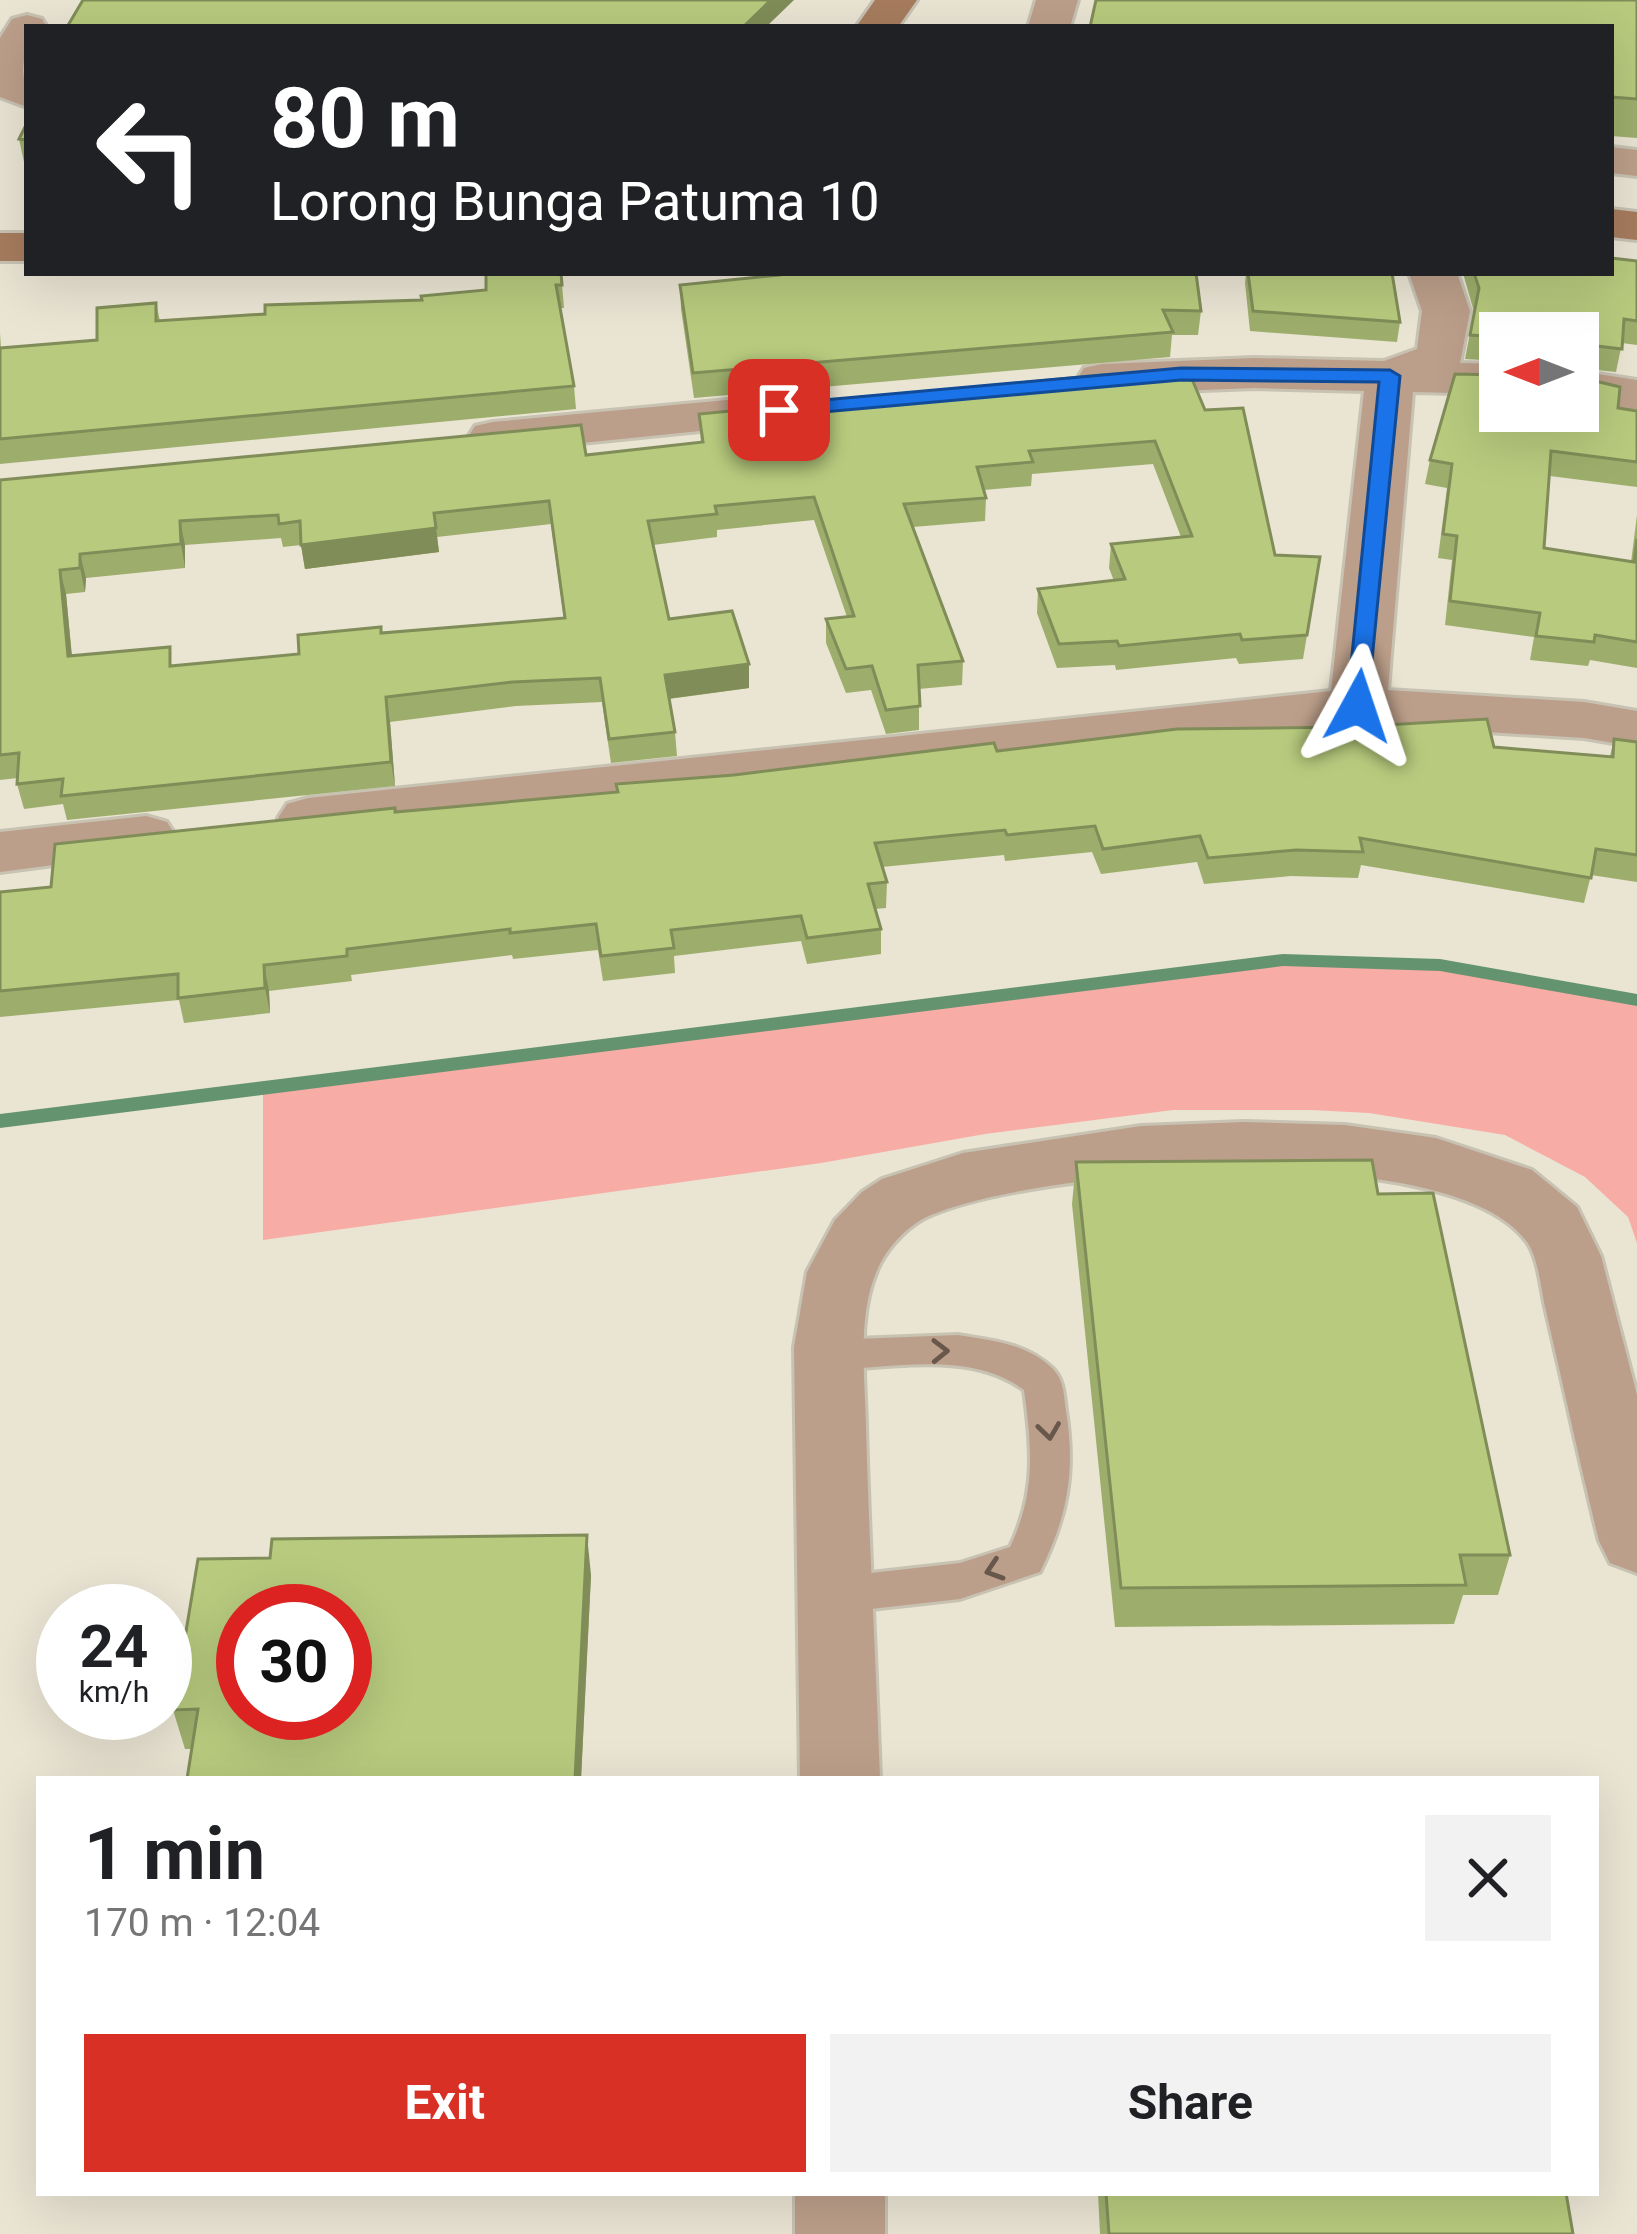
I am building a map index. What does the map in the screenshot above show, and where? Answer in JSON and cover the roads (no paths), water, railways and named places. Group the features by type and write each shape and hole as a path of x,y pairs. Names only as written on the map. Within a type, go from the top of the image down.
{"street":[{"path":"1390,376 1440,357 1446,311 1434,276"},
{"path":"1053,383 1181,374 1479,378"},
{"path":"1358,706 1390,376"},
{"path":"1599,389 1637,395"},
{"path":"445,442 843,404"},
{"path":"262,824 1358,706 1584,720 1637,729"},
{"path":"0,851 190,831"},
{"path":"840,1776 830,1355 843,1270 869,1226 902,1198 946,1183 1077,1156 1192,1148 1369,1154 1475,1172 1518,1191 1553,1225 1575,1290 1637,1541"},
{"path":"840,2196 840,2234"}],"lane":[{"path":"830,1355 958,1350 1011,1359 1042,1382 1056,1481 1046,1517 1025,1560 960,1581 835,1594"}],"waterway":[{"path":"0,1121 1283,960 1440,965 1637,1000"}]}
